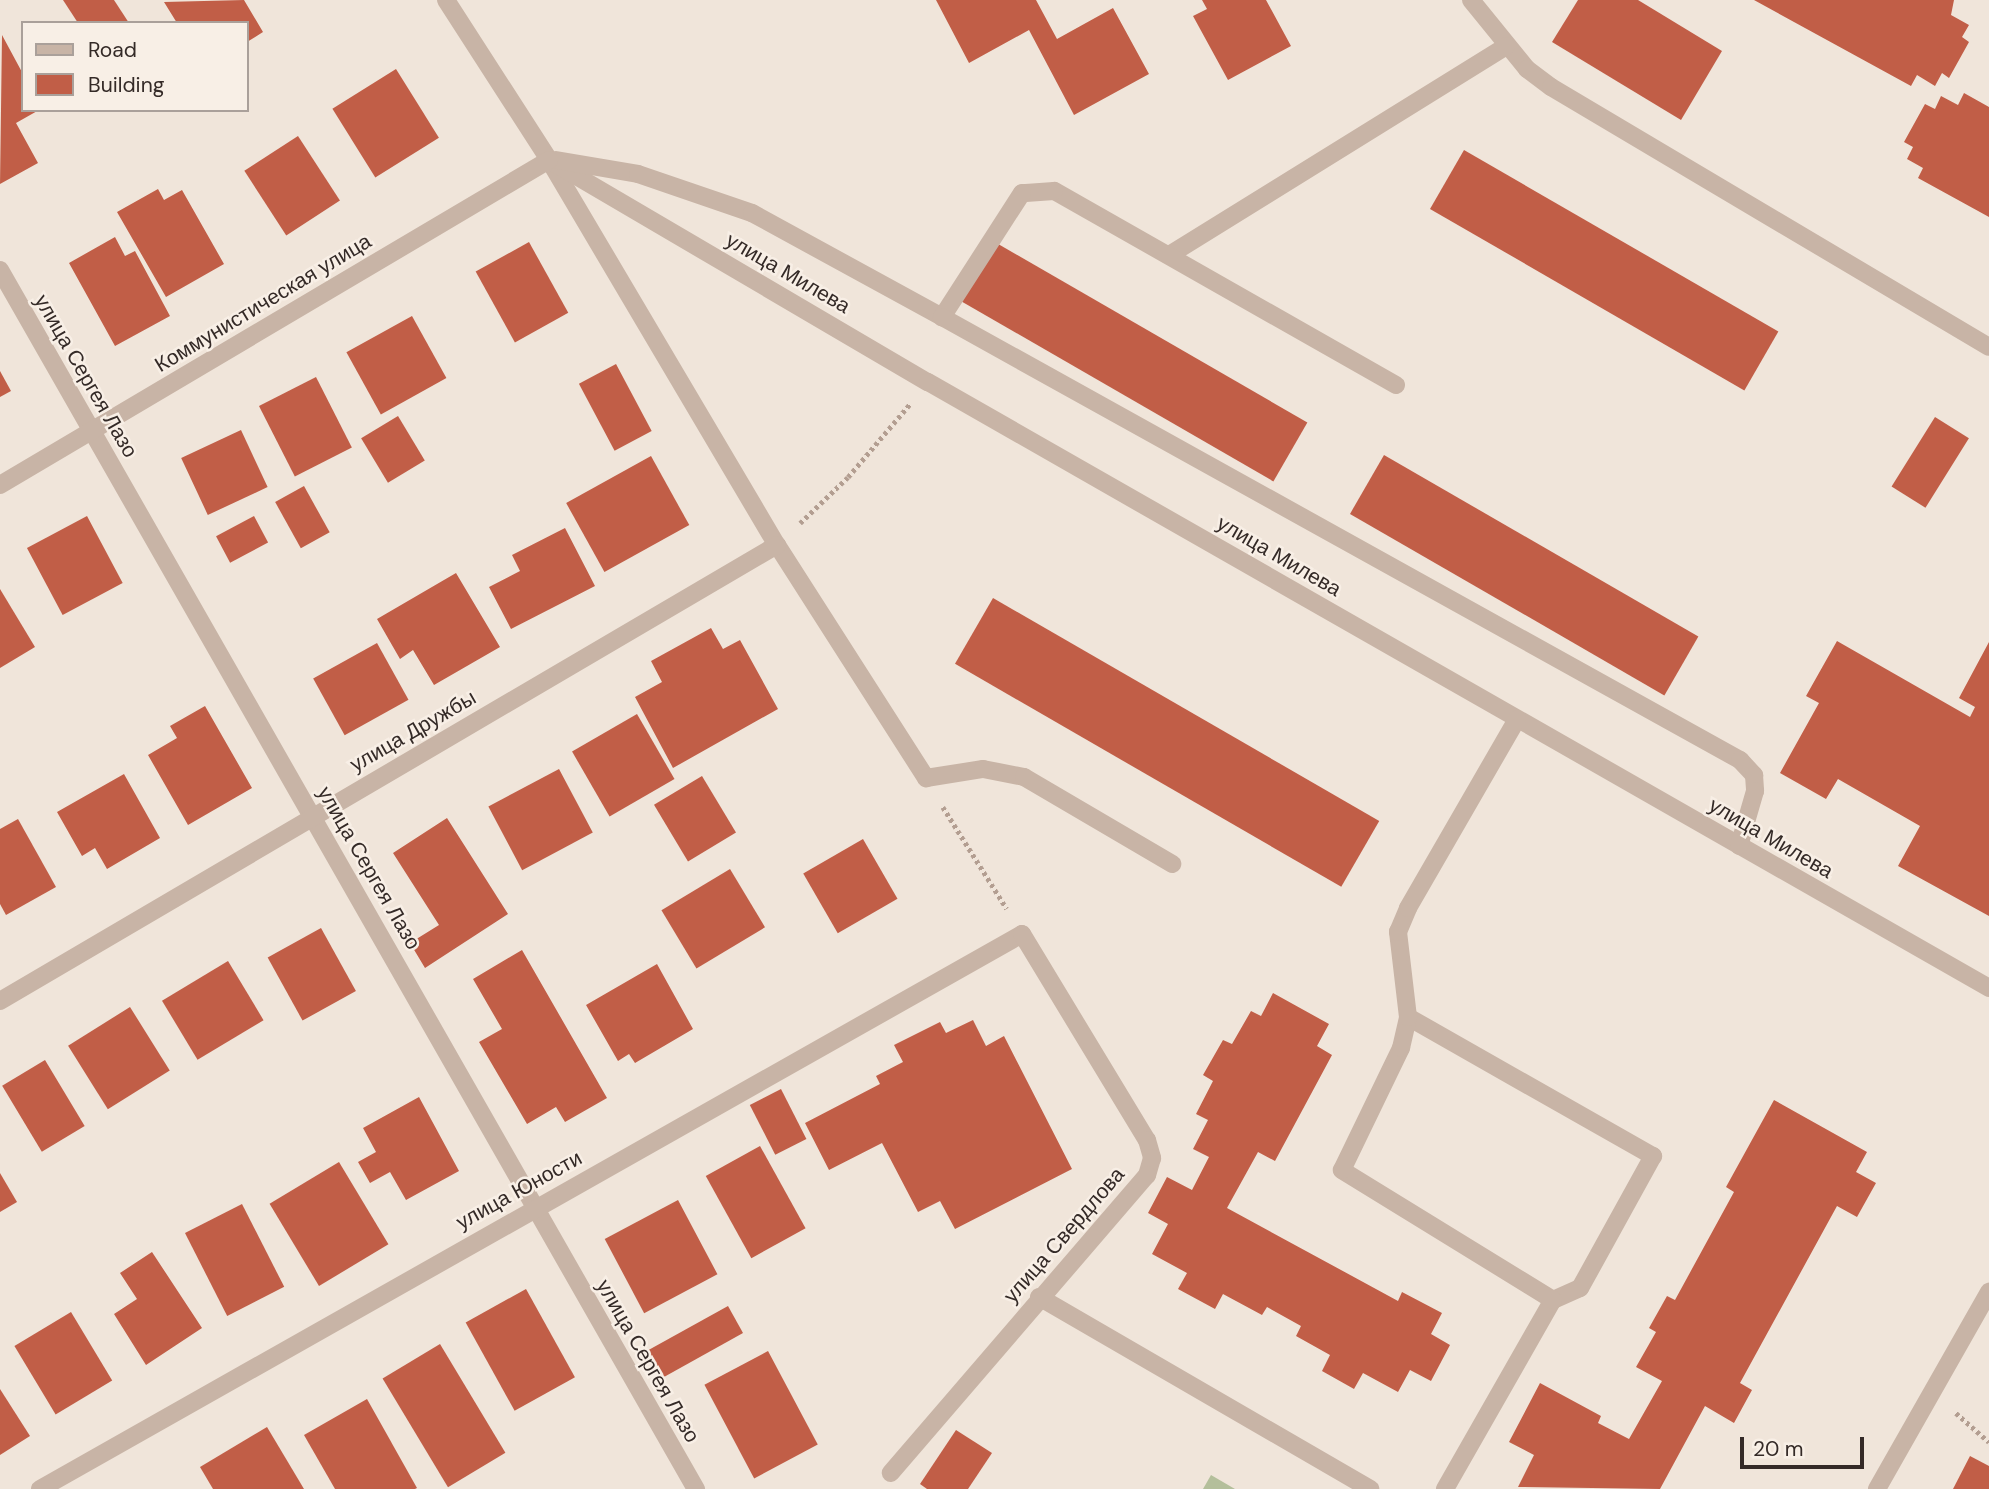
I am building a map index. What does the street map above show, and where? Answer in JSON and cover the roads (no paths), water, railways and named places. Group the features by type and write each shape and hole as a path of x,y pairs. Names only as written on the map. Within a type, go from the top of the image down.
{"street":[{"path":"446,0 549,160 777,545 926,778 983,769 1024,777 1172,864"},
{"path":"1471,0 1506,46 1550,87 1989,347"},
{"path":"1171,254 1506,46"},
{"path":"549,160 638,174 741,208 1740,760 1754,775 1755,791 1739,846"},
{"name":"улица Милева","path":"549,160 928,382 1989,988"},
{"name":"Коммунистическая улица","path":"0,485 549,160"},
{"path":"942,317 1005,215 1022,193 1035,189 1054,191 1171,254 1396,385"},
{"name":"улица Сергея Лазо","path":"0,270 695,1489"},
{"name":"улица Дружбы","path":"0,1000 777,545"},
{"path":"1517,719 1408,908 1398,932 1408,1017 1401,1048 1342,1170 1553,1300"},
{"name":"улица Юности","path":"40,1489 534,1206 1022,934"},
{"name":"улица Свердлова","path":"891,1473 1147,1175 1152,1158 1147,1140 1022,934"},
{"path":"1408,1017 1653,1156 1580,1288 1553,1300 1445,1489"},
{"path":"1877,1489 1934,1394 1989,1292"},
{"path":"1040,1297 1370,1489"}]}
